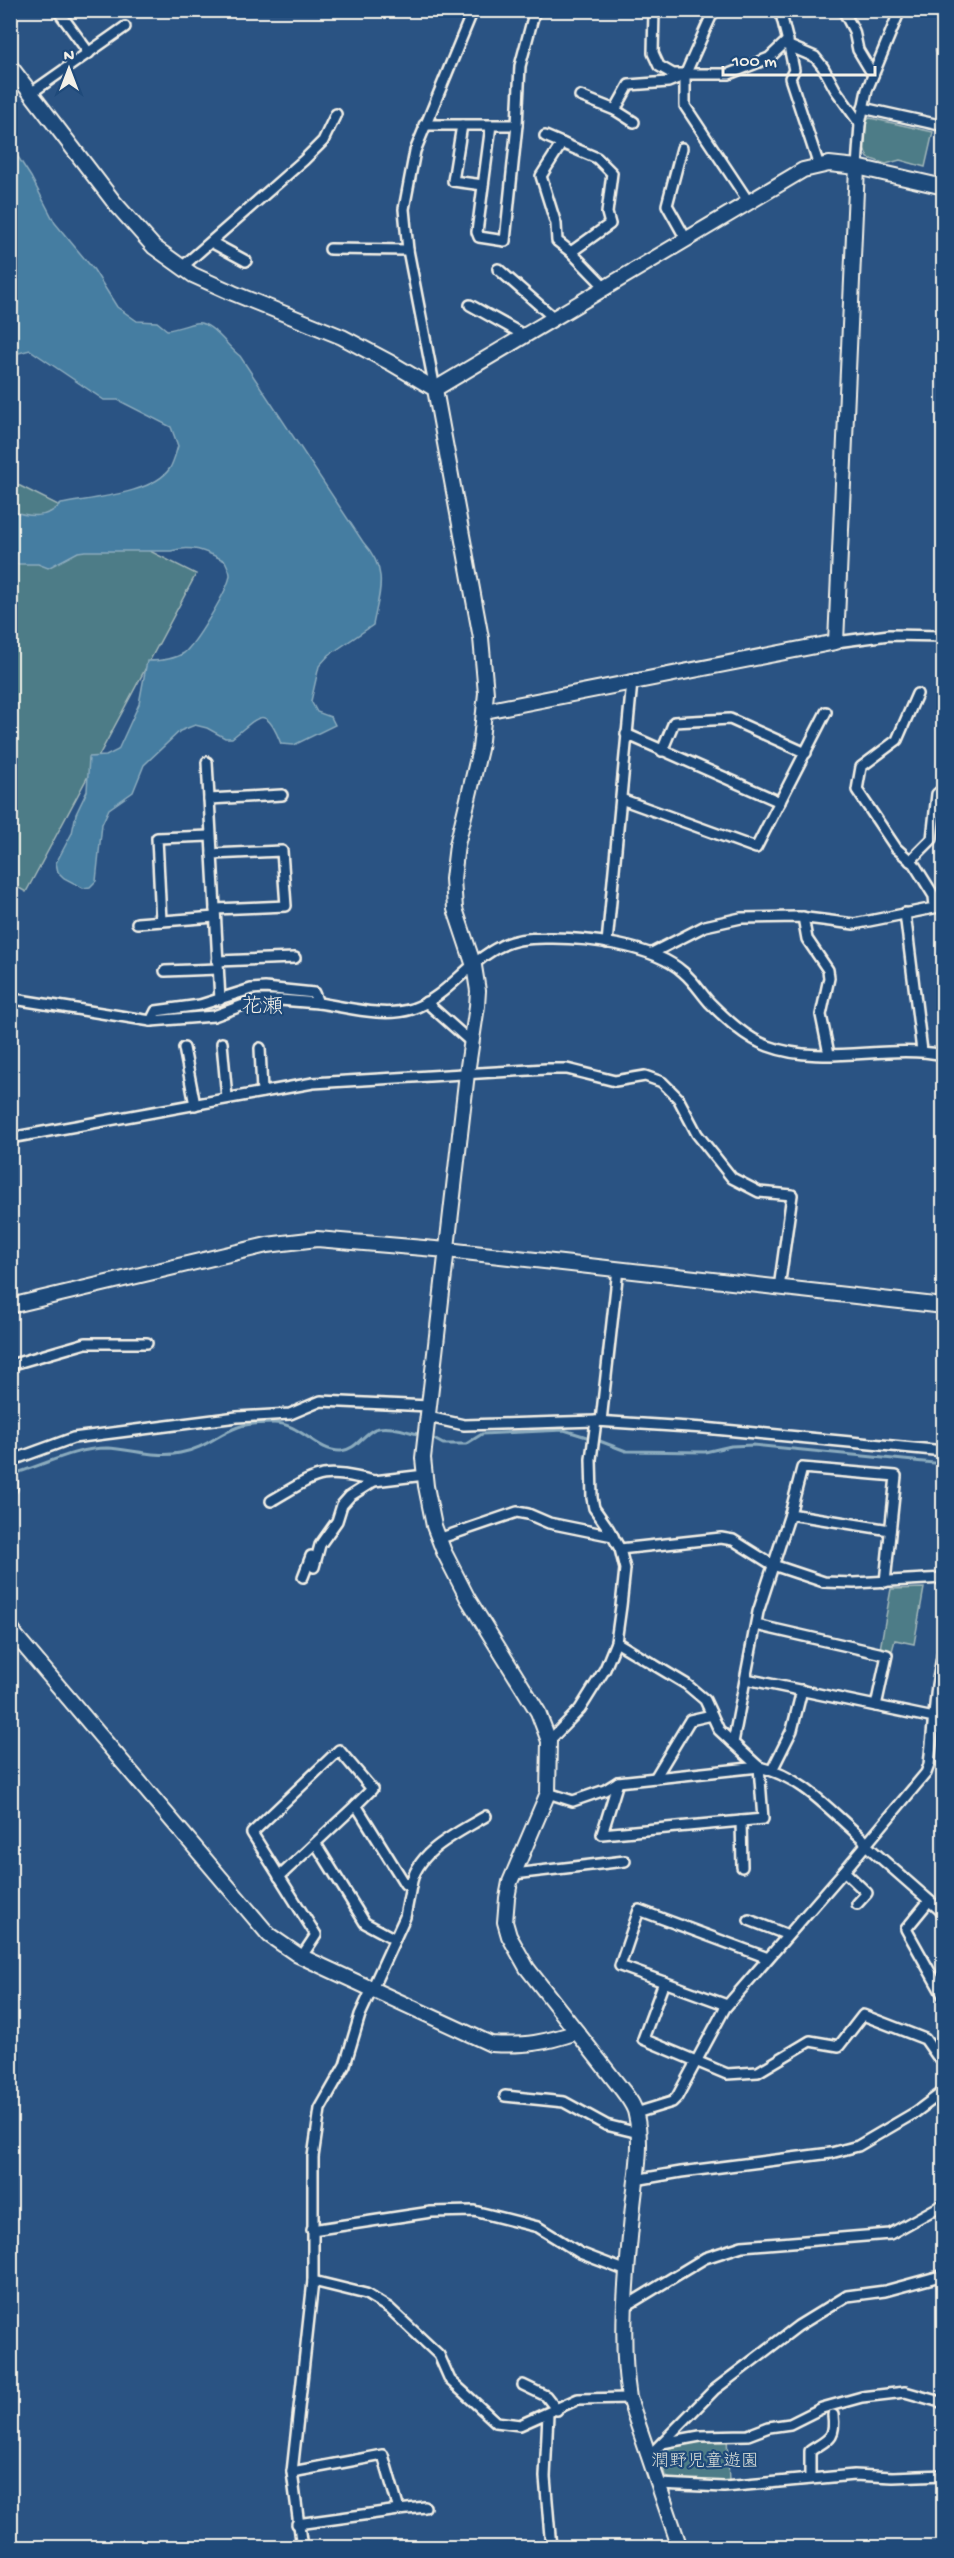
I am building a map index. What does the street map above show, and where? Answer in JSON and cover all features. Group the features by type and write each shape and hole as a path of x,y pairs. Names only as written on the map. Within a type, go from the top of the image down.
{"street":[{"path":"61,10 59,12 89,52"},
{"path":"473,10 424,125 415,151 404,209 408,250 481,638 485,711 480,749 457,845 453,879 458,919 474,966 478,991 427,1423 425,1475 438,1539 468,1599 538,1712 549,1741 548,1793 514,1874 507,1898 506,1922 509,1936 526,1968 623,2091 636,2113 639,2133 623,2349 629,2398 680,2547"},
{"path":"491,125 477,232 479,237 504,241 517,125 520,66 536,10"},
{"path":"654,10 653,53 659,66 673,74 729,74 769,58 788,43"},
{"path":"714,10 685,75 685,106 748,201"},
{"path":"780,10 794,69 790,78 819,166"},
{"path":"843,10 854,31 858,50 873,75"},
{"path":"836,642 860,124 873,75 900,10"},
{"path":"32,93 125,27"},
{"path":"788,43 814,57 823,67 835,89 860,124"},
{"path":"10,66 132,224 154,247 182,267 232,294 342,337 435,389"},
{"path":"615,110 629,85 668,82 685,75"},
{"path":"580,96 615,110 634,122"},
{"path":"863,108 944,126"},
{"path":"182,267 323,141 336,114"},
{"path":"424,125 517,125"},
{"path":"462,125 453,181 483,185"},
{"path":"544,136 597,158 612,173 607,213 610,224 571,252"},
{"path":"562,143 541,176 556,224 557,241 605,287"},
{"path":"682,148 667,205 686,238"},
{"path":"435,389 803,170 829,164 857,167 944,187"},
{"path":"211,242 246,261"},
{"path":"330,249 408,250"},
{"path":"498,269 554,318"},
{"path":"470,305 524,336"},
{"path":"485,711 836,642 889,635 944,636"},
{"path":"607,943 632,682"},
{"path":"652,954 705,926 741,918 803,917 854,924 939,907 910,861 896,848 857,790 861,767 897,740 917,694"},
{"path":"621,799 756,849 826,712"},
{"path":"662,751 674,722 730,719 806,753"},
{"path":"626,734 780,802"},
{"path":"207,762 220,1000"},
{"path":"910,861 932,838 937,794 944,788"},
{"path":"209,799 282,795"},
{"path":"161,921 157,838 210,836"},
{"path":"137,923 286,906 282,851 212,854"},
{"path":"905,913 922,1051"},
{"path":"803,917 807,939 828,970 829,978 820,1015 829,1054"},
{"path":"10,1001 20,1000 151,1021 214,1016 257,1000 318,1003 386,1012 414,1008 426,1002 444,991 501,946 524,939 547,938 607,943 652,954 684,972 733,1025 768,1046 810,1055 922,1051 944,1055"},
{"path":"165,971 295,958"},
{"path":"151,1021 156,1011 220,1000 251,989 265,988 314,993 318,1003"},
{"path":"426,1002 472,1043"},
{"path":"222,1043 227,1098"},
{"path":"184,1048 195,1105"},
{"path":"260,1048 262,1092"},
{"path":"10,1138 313,1083 467,1073 567,1070 615,1081 645,1077 662,1082 678,1098 697,1134 732,1178 759,1192 792,1195 779,1288"},
{"path":"10,1306 291,1241 351,1241 447,1250 944,1306"},
{"path":"549,1741 563,1728 593,1690 616,1642 625,1569 620,1549 594,1508 591,1459 599,1421 618,1269"},
{"path":"10,1365 86,1343 147,1343"},
{"path":"10,1461 73,1438 237,1417 290,1414 321,1401 427,1423 464,1425 599,1421 704,1428 944,1451"},
{"path":"734,1743 756,1625 802,1468 896,1476 885,1582"},
{"path":"272,1501 315,1476 325,1473 374,1481 425,1475"},
{"path":"303,1577 313,1551 337,1521 342,1505 362,1487 374,1481"},
{"path":"10,1488 11,1482"},
{"path":"438,1539 517,1512 549,1523 613,1536"},
{"path":"790,1514 890,1530"},
{"path":"620,1549 700,1540 733,1540 773,1565 824,1582 885,1582 944,1578"},
{"path":"314,1567 320,1545"},
{"path":"10,1625 15,1635 269,1935 302,1956 371,1990 491,2044 520,2046 542,2043 578,2032"},
{"path":"756,1625 887,1655 876,1706"},
{"path":"616,1642 686,1684 705,1700 719,1730 759,1767 763,1819 602,1834 618,1782"},
{"path":"636,2113 672,2102 677,2097 727,2005 926,1773 929,1765 944,1646"},
{"path":"746,1679 934,1718"},
{"path":"772,1770 792,1730 802,1690"},
{"path":"655,1778 690,1720 712,1716"},
{"path":"279,1877 372,1789 339,1750 252,1833 279,1877 316,1935 302,1956"},
{"path":"548,1793 573,1801 604,1790 618,1782 759,1767 772,1770 820,1798 863,1839 866,1845 944,1916"},
{"path":"356,1805 405,1884 411,1886"},
{"path":"302,2547 297,2524 292,2472 313,2281 313,2157 320,2109 345,2065 371,1990 405,1917 412,1875 421,1861 445,1840 486,1816"},
{"path":"741,1821 742,1867"},
{"path":"316,1844 365,1923 395,1939"},
{"path":"514,1874 625,1861"},
{"path":"844,1871 867,1893 857,1904"},
{"path":"929,1901 906,1929 944,1997"},
{"path":"727,2005 620,1965 639,1910 768,1958"},
{"path":"749,1920 788,1935"},
{"path":"664,1982 643,2039 727,2074 758,2072 810,2042 839,2046 863,2015 925,2039 937,2056 944,2058"},
{"path":"635,2180 831,2153 858,2146 907,2118 944,2091"},
{"path":"505,2096 564,2102 606,2125 639,2133"},
{"path":"626,2306 705,2258 742,2246 890,2234 944,2204"},
{"path":"312,2230 431,2212 474,2211 538,2227 580,2253 627,2271"},
{"path":"650,2455 714,2390 798,2326 847,2296 885,2291 944,2275"},
{"path":"313,2281 366,2294 389,2308 439,2355 450,2380 496,2421 520,2425 578,2399 629,2398"},
{"path":"523,2385 546,2396 552,2412 544,2477 551,2547"},
{"path":"662,2443 700,2436 748,2435 769,2427 790,2424 822,2408 862,2397 905,2392 944,2403"},
{"path":"810,2478 810,2451 833,2434 833,2415"},
{"path":"292,2472 383,2455 399,2510"},
{"path":"659,2484 724,2487 810,2478 944,2475"},
{"path":"297,2524 425,2507"}],"green space":[{"path":"870,118 933,132 925,167 900,160 886,164 868,158 864,148 866,121"},
{"path":"10,481 196,574 26,892 10,883"},
{"path":"924,1588 914,1644 895,1640 892,1651 880,1649 891,1589"},
{"name":"潤野児童遊園","path":"727,2436 729,2482 674,2481 665,2476 661,2456 672,2445"}],"water":[{"path":"11,146 31,177 55,223 94,270 117,307 137,321 157,322 167,330 201,323 213,330 240,356 371,552 377,562 380,581 373,625 329,655 319,666 311,701 317,712 331,717 335,725 294,745 281,744 265,718 255,720 232,738 225,738 207,728 195,725 180,731 144,765 133,792 109,809 102,824 96,881 90,887 83,888 64,878 58,872 56,863 72,833 76,814 87,791 89,757 106,756 118,750 139,704 147,661 175,657 189,648 218,603 230,573 225,561 206,552 186,548 171,551 78,552 48,568 38,564 11,564 11,511 25,515 44,514 61,504 120,494 150,484 162,477 170,468 178,446 171,427 118,400 104,400 30,350 11,355 11,318 17,306 10,283"}],"waterway":[{"path":"10,1475 70,1454 94,1449 107,1448 162,1454 180,1453 204,1445 238,1427 256,1424 283,1424 324,1447 341,1451 351,1448 375,1429 386,1427 421,1435"},
{"path":"430,1437 443,1444 466,1444 482,1434 564,1430 590,1438"},
{"path":"597,1440 626,1451 705,1452 731,1446 753,1445 944,1464"}],"district":[{"name":"花瀬","path":"262,1005"}]}
